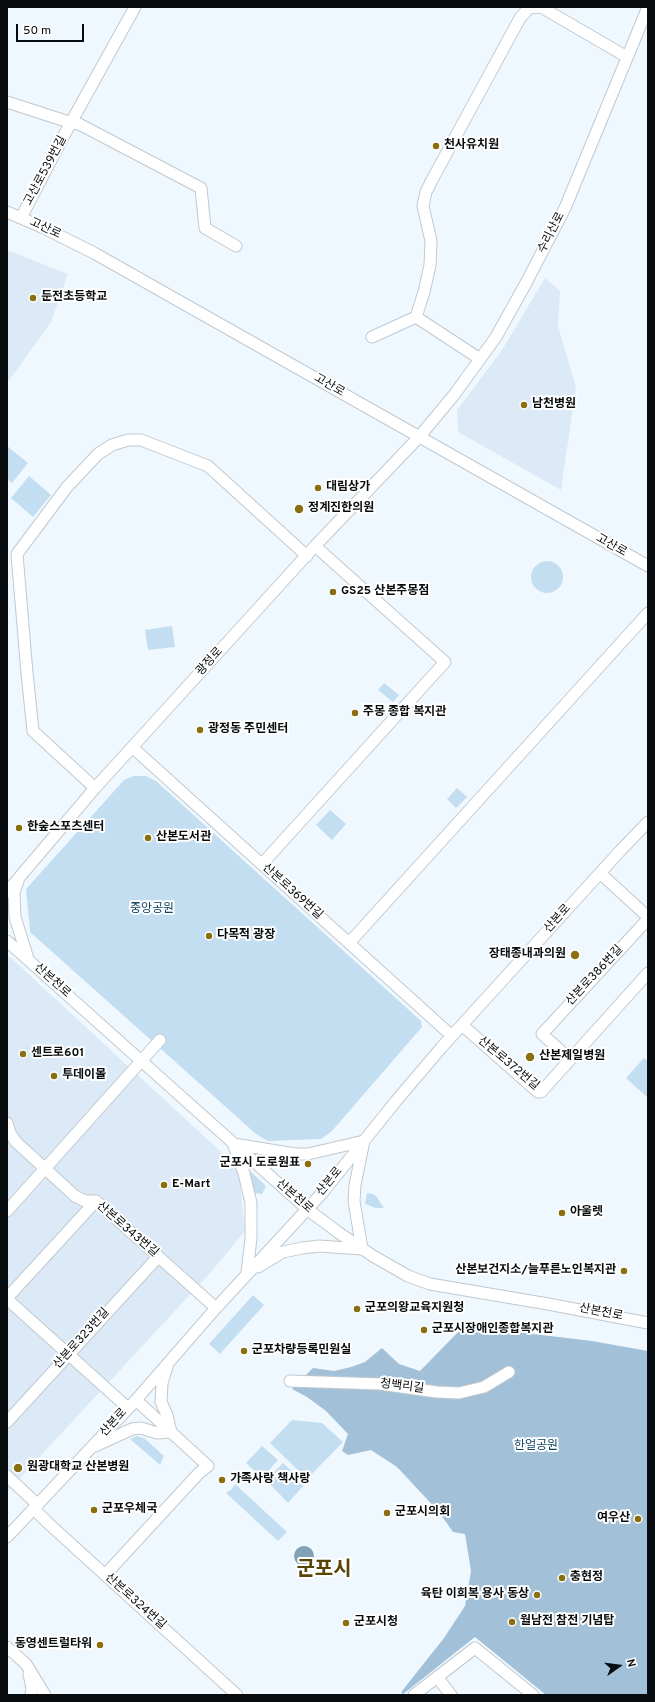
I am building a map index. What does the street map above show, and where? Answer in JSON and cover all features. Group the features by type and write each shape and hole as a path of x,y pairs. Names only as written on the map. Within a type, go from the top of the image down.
{"street":[{"name":"고산로539번길","path":"21,218 63,137 135,7"},
{"path":"372,337 416,317 424,292 430,265 431,241 423,206 426,192 520,18 529,8 541,7 627,57"},
{"name":"수리산로","path":"419,437 454,395 496,337 526,283 565,208 648,7"},
{"name":"고산로539번길","path":"7,102 72,123"},
{"path":"72,123 79,124 200,188 205,228 236,246"},
{"name":"고산로","path":"7,212 44,228 94,253 648,566"},
{"path":"416,317 480,359"},
{"name":"광정로","path":"7,892 95,788 132,747 315,546 419,437"},
{"path":"95,788 33,731 17,554 67,488 98,454 112,445 128,440 141,440 208,466 307,556"},
{"path":"262,864 445,662 315,546"},
{"path":"349,943 648,613"},
{"name":"산본로369번길","path":"132,747 452,1036"},
{"name":"산본로","path":"7,1537 136,1400 216,1308 323,1192 452,1036 648,822"},
{"name":"산본로386번길","path":"570,1058 542,1034 648,918 600,873"},
{"path":"7,883 20,877"},
{"path":"20,877 14,893 15,917 28,960"},
{"name":"산본천로","path":"7,941 307,1209 362,1249 408,1276 430,1284 648,1322"},
{"path":"7,953 28,960"},
{"name":"산본로372번길","path":"462,1025 538,1092 541,1092 648,973"},
{"path":"7,1211 160,1040"},
{"name":"산본로343번길","path":"7,1124 10,1133 16,1142 45,1169 80,1199 84,1201 96,1200 216,1308"},
{"path":"364,1141 355,1185 354,1201 362,1249 320,1246 282,1252 248,1274 252,1238 251,1203 244,1174 233,1143 294,1154 308,1154 364,1141"},
{"path":"96,1200 7,1298 128,1408"},
{"name":"산본로323번길","path":"7,1422 158,1257"},
{"path":"168,1364 162,1383 161,1402 167,1415 170,1432"},
{"name":"청백리길","path":"290,1381 380,1384 437,1392 458,1393 484,1387 509,1372"},
{"path":"105,1575 199,1473 208,1466 136,1400"},
{"path":"91,1448 132,1430 141,1428 157,1433 170,1432"},
{"path":"7,1476 36,1507"},
{"name":"산본로324번길","path":"36,1507 105,1575 237,1695"},
{"path":"7,1647 26,1664 45,1695"},
{"path":"414,1695 475,1648 533,1695"},
{"path":"26,1664 32,1695"},
{"path":"437,1677 451,1695"}],"shaded area":[{"name":"둔전초등학교","path":"7,250 68,274 51,322 7,383"},
{"path":"545,278 560,291 558,326 576,387 561,490 458,432 457,410 502,350"},
{"path":"10,957 233,1163 239,1174 245,1231 211,1272 7,1492 7,958"},
{"path":"304,1546 311,1549 314,1556 311,1563 304,1566 297,1563 294,1556 297,1549"}],"green space":[{"path":"7,446 28,463 12,483 7,479"},
{"path":"29,476 51,495 33,517 11,498"},
{"path":"547,561 553,562 560,568 563,577 562,583 556,590 547,593 541,592 534,586 531,577 532,571 538,564"},
{"path":"172,626 175,647 148,650 145,630"},
{"path":"384,683 399,695 393,702 378,690"},
{"name":"중앙공원","path":"134,776 146,776 156,781 421,1021 422,1027 332,1131 321,1139 268,1141 256,1134 30,932 26,889 124,780"},
{"path":"457,788 467,797 456,808 447,799"},
{"path":"330,810 346,824 332,840 316,825"},
{"path":"644,1058 648,1061 648,1098 626,1078"},
{"path":"248,1169 266,1186 262,1194 254,1193"},
{"path":"367,1193 376,1196 384,1208 376,1208 365,1204"},
{"path":"253,1295 264,1305 220,1354 209,1344"},
{"name":"한얼공원","path":"482,1325 533,1334 592,1341 648,1351 648,1695 546,1695 475,1637 402,1695 402,1691 444,1638 465,1606 471,1571 465,1534 453,1532 439,1512 397,1467 371,1450 348,1455 342,1451 348,1434 326,1411 307,1397 292,1389 313,1368 334,1371 351,1367 365,1362 382,1348 399,1364 420,1371 461,1329"},
{"path":"292,1420 322,1423 343,1442 307,1479 270,1443"},
{"path":"137,1436 144,1438 164,1456 160,1465 130,1439"},
{"path":"262,1446 278,1460 262,1478 246,1463"},
{"path":"283,1463 305,1484 288,1503 266,1480"},
{"path":"235,1484 287,1532 278,1541 226,1493 232,1489"}],"place":[{"name":"천사유치원","path":"436,146"},
{"name":"둔전초등학교","path":"33,298"},
{"name":"남천병원","path":"524,405"},
{"name":"대림상가","path":"318,488"},
{"name":"정계진한의원","path":"299,509"},
{"name":"GS25 산본주몽점","path":"333,592"},
{"name":"주몽 종합 복지관","path":"355,713"},
{"name":"광정동 주민센터","path":"200,730"},
{"name":"한숲스포츠센터","path":"19,828"},
{"name":"산본도서관","path":"148,838"},
{"name":"다목적 광장","path":"209,936"},
{"name":"장태종내과의원","path":"575,955"},
{"name":"센트로601","path":"23,1054"},
{"name":"산본제일병원","path":"530,1057"},
{"name":"투데이몰","path":"54,1076"},
{"name":"군포시 도로원표","path":"308,1164"},
{"name":"E-Mart","path":"164,1185"},
{"name":"아울렛","path":"562,1213"},
{"name":"산본보건지소/늘푸른노인복지관","path":"624,1271"},
{"name":"군포의왕교육지원청","path":"357,1309"},
{"name":"군포시장애인종합복지관","path":"424,1330"},
{"name":"군포차량등록민원실","path":"244,1351"},
{"name":"원광대학교 산본병원","path":"18,1468"},
{"name":"가족사랑 책사랑","path":"222,1480"},
{"name":"군포우체국","path":"94,1510"},
{"name":"군포시의회","path":"387,1513"},
{"name":"여우산","path":"638,1519"},
{"name":"충현정","path":"562,1578"},
{"name":"육탄 이희복 용사 동상","path":"537,1595"},
{"name":"월남전 참전 기념탑","path":"512,1622"},
{"name":"군포시청","path":"346,1623"},
{"name":"동영센트럴타워","path":"100,1645"}],"district":[{"name":"군포시","path":"324,1571"}]}
